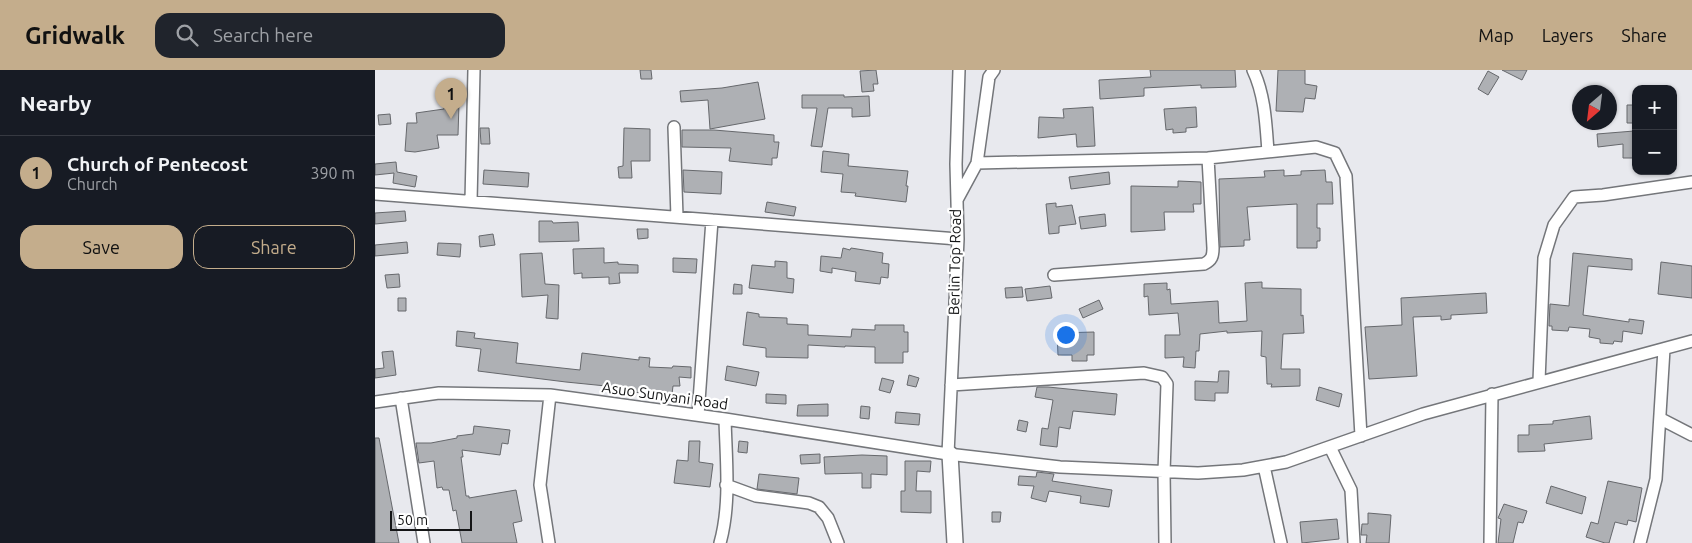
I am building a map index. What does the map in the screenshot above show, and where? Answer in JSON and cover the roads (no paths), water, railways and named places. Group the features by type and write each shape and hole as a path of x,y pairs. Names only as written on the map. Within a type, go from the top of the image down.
{"street":[{"path":"471,201 474,70"},
{"name":"Berlin Top Road","path":"955,543 949,454 958,239 956,164 959,70"},
{"path":"957,201 977,163 989,77 994,70"},
{"path":"1253,70 1261,90 1268,152"},
{"path":"674,128 677,218"},
{"path":"977,163 1208,158 1317,147 1335,152 1347,176 1361,436"},
{"path":"1054,275 1204,264 1209,262 1213,256 1213,248 1208,158"},
{"path":"1539,381 1544,258 1554,225 1574,197 1603,195 1692,182"},
{"path":"375,194 958,239"},
{"path":"697,415 712,220"},
{"name":"Asuo Sunyani Road","path":"375,402 439,393 550,395 725,419 949,454 1060,467 1164,472 1216,472 1243,470 1286,462 1423,414 1692,341"},
{"path":"1641,543 1656,479 1665,349"},
{"path":"951,385 1144,373 1161,377 1167,384 1164,472 1165,543"},
{"path":"1489,543 1492,394"},
{"path":"549,543 540,486 550,395"},
{"path":"401,398 424,543"},
{"path":"720,543 724,529 726,485 725,419"},
{"path":"1661,420 1692,435"},
{"path":"1330,447 1351,490 1355,543"},
{"path":"1264,466 1281,543"},
{"path":"726,485 756,496 809,503 819,507 828,518 838,543"}],"place":[{"name":"Church of Pentecost","path":"451,119"}]}
